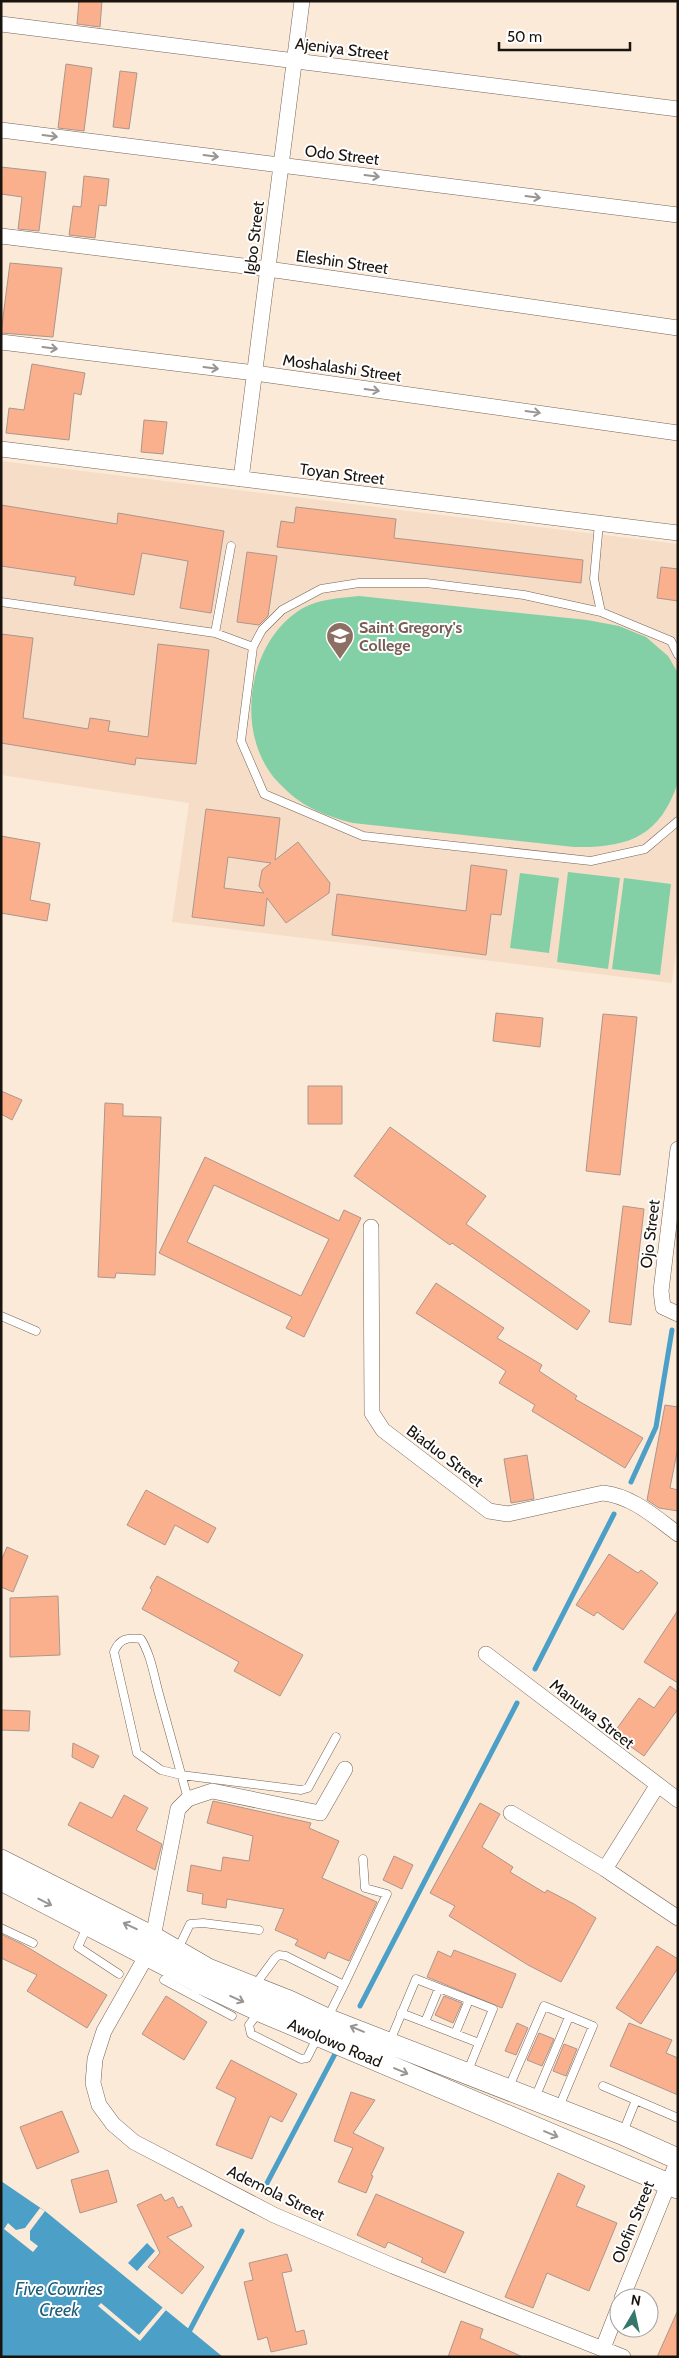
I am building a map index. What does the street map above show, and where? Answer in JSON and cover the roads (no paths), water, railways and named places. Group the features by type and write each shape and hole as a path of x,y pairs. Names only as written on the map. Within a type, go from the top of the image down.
{"main road":[{"name":"Awolowo Road","path":"8,1877 150,1946 201,1983 261,1997 673,2186"},
{"name":"Awolowo Road","path":"150,1946 177,1951 201,1983"},
{"name":"Awolowo Road","path":"323,2027 389,2043 622,2134 678,2159"}],"street":[{"name":"Igbo Street","path":"241,479 302,1"},
{"name":"Ajeniya Street","path":"1,24 678,109"},
{"name":"Odo Street","path":"1,130 678,215"},
{"name":"Eleshin Street","path":"1,236 268,269 678,328"},
{"name":"Moshalashi Street","path":"1,342 255,373 678,433"},
{"name":"Toyan Street","path":"1,449 678,533"},
{"name":"Ojo Street","path":"678,1149 661,1291 663,1308 678,1314"},
{"name":"Biaduo Street","path":"371,1227 372,1414 383,1430 489,1511 508,1514 603,1493 616,1494 636,1504 678,1534"},
{"name":"Manuwa Street","path":"486,1654 657,1786 678,1800"},
{"path":"188,1799 212,1791 320,1813 345,1769"},
{"path":"605,1869 657,1786"},
{"name":"Ademola Street","path":"188,1799 178,1808 150,1946 104,2031 95,2060 93,2082 99,2105 113,2124 134,2142 274,2215 393,2266 623,2357"},
{"path":"511,1813 605,1869 678,1918"},
{"name":"Olofin Street","path":"627,2288 673,2186 678,2159"},
{"path":"603,2348 609,2333"}],"lane":[{"path":"599,523 594,579 601,612"},
{"path":"215,634 231,546"},
{"path":"678,655 671,641 601,612 524,595 426,584 358,583 320,589 282,610 262,630 253,648 241,741 264,794 363,836 591,861 645,849 678,822"},
{"path":"1,602 215,634 253,648"},
{"path":"1,1316 36,1331"},
{"path":"188,1799 181,1775 145,1646 141,1639 131,1637 123,1639 117,1644 114,1652 137,1753 160,1770 181,1775 301,1790 308,1788 336,1737"},
{"path":"323,2027 387,1894 365,1888 363,1859"},
{"path":"92,1918 78,1947 119,1974"},
{"path":"177,1951 190,1924 203,1923 259,1930"},
{"path":"1,1928 33,1944"},
{"path":"261,1997 260,1975 279,1955 286,1956 344,1984"},
{"path":"389,2043 416,1979 493,2009 467,2073"},
{"path":"164,1980 201,1983 232,2016"},
{"path":"425,2022 439,1988"},
{"path":"455,2034 469,2000"},
{"path":"509,2089 544,2006 593,2026 558,2109"},
{"path":"402,2013 479,2043"},
{"path":"534,2099 570,2017"},
{"path":"603,2086 678,2118"},
{"path":"622,2134 636,2100"}],"water":[{"name":"Five Cowries Creek","path":"1,2181 45,2211 223,2357 1,2357"},
{"path":"147,2243 155,2251 137,2271 128,2263"}],"waterway":[{"path":"631,1482 656,1427 672,1330"},
{"path":"535,1669 614,1514"},
{"path":"360,2006 517,1703"},
{"path":"266,2185 336,2052"},
{"path":"190,2330 242,2231"}],"place":[{"name":"Saint Gregory's College","path":"340,660"}]}
